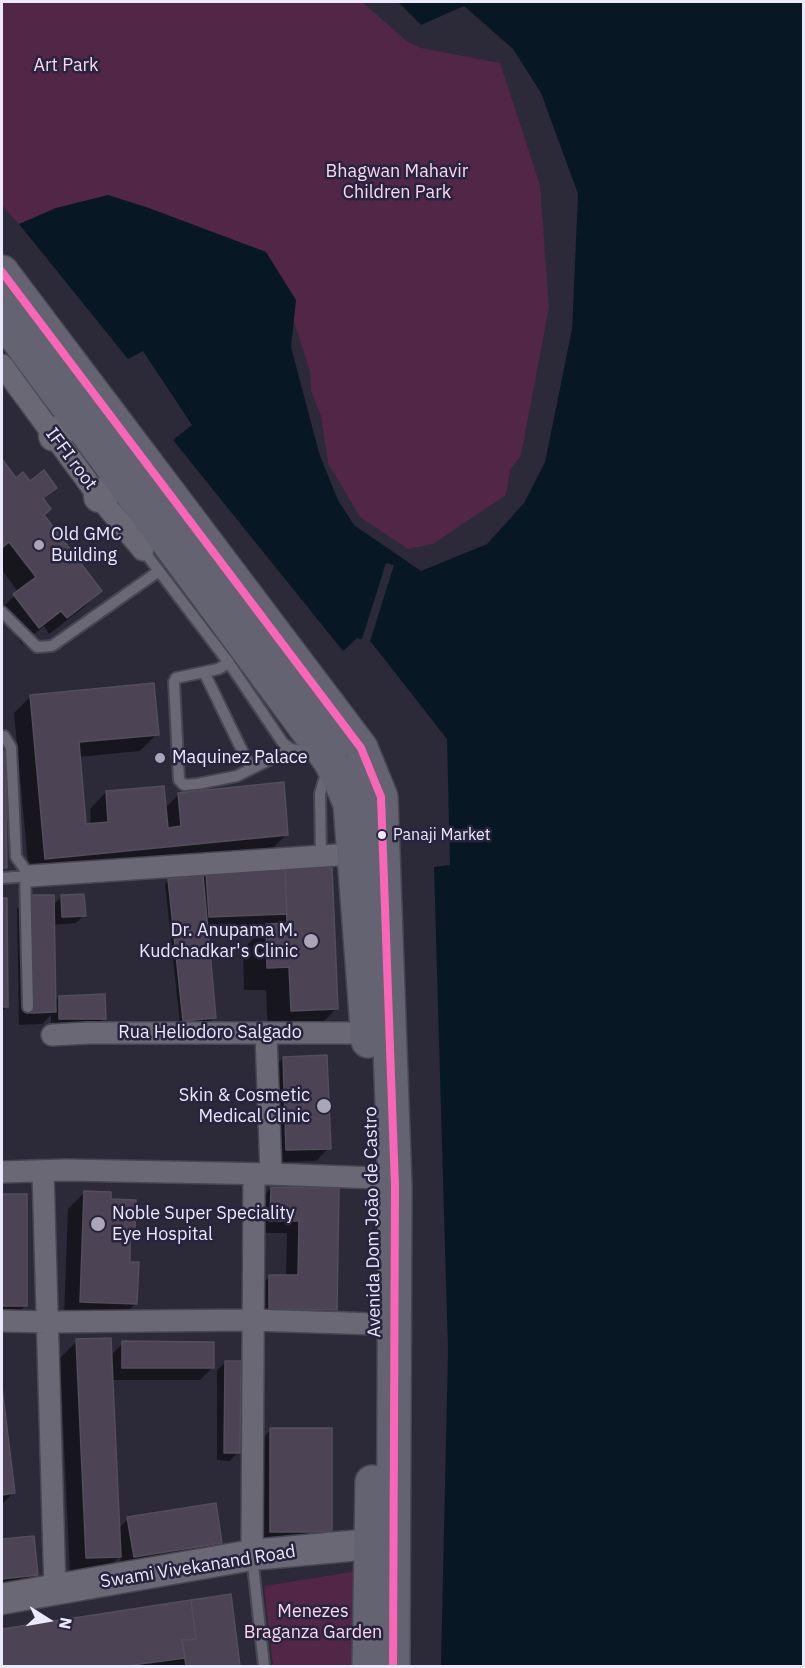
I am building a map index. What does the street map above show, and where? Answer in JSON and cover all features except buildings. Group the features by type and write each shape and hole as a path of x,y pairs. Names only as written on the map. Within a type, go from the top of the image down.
{"main road":[{"name":"Avenida Dom João de Castro","path":"2,272 361,748 381,797 395,1187 383,1542 369,1666"},
{"name":"Avenida Dom João de Castro","path":"2,318 65,427 320,760 350,804 337,855 368,1033 375,1178 376,1323 383,1542 393,1666"}],"street":[{"name":"IFFI root","path":"2,365 65,427"},
{"name":"IFFI root","path":"111,488 143,550"},
{"path":"28,873 337,855"},
{"name":"Rua Heliodoro Salgado","path":"52,1035 368,1033"},
{"path":"252,1555 252,1320 262,1174 266,1034"},
{"path":"2,1172 66,1170 375,1178"},
{"path":"43,1172 55,1590"},
{"path":"2,1321 252,1320 376,1323"},
{"name":"Swami Vivekanand Road","path":"2,1599 252,1555 383,1542"}],"lane":[{"path":"143,550 229,663 283,742 320,760"},
{"path":"2,612 37,646 52,646 159,571"},
{"path":"229,663 204,672 179,676 174,682 178,780 184,785 197,784 237,776 251,770 320,760"},
{"path":"204,672 251,770"},
{"path":"2,736 11,747 16,857 28,873 28,1007"},
{"path":"2,878 28,873"},
{"path":"252,1555 264,1666"}],"green space":[{"name":"Bhagwan Mahavir Children Park","path":"2,2 362,2 408,42 421,48 500,63 540,185 549,307 521,455 510,470 506,495 433,544 408,549 360,517 328,463 321,416 311,391 310,371 293,319 291,347 320,456 338,500 354,525 421,571 487,544 524,503 545,462 572,329 578,194 541,93 513,49 464,6 421,25 398,2 568,2 643,816 31,238 2,205"},
{"name":"Menezes Braganza Garden","path":"357,1571 356,1666 273,1666 264,1586"}],"water":[{"path":"398,2 803,2 803,1666 441,1666 448,1351 434,867 450,865 447,739 371,642 357,638 343,651 173,440 192,425 143,351 128,359 19,224 56,208 108,195 266,252 296,300 291,347 320,456 338,500 354,525 421,571 487,544 524,503 545,462 572,329 578,194 541,93 513,49 464,6 421,25"}],"pier":[{"path":"386,563 394,565 369,645 361,642"}],"transit line":[{"path":"2,272 361,748 381,797 395,1187 393,1666"}],"place":[{"name":"Old GMC Building","path":"39,545"},
{"name":"Maquinez Palace","path":"160,758"},
{"name":"Panaji Market","path":"382,835"},
{"name":"Dr. Anupama M. Kudchadkar's Clinic","path":"311,941"},
{"name":"Skin & Cosmetic Medical Clinic","path":"324,1106"},
{"name":"Noble Super Speciality Eye Hospital","path":"98,1224"}],"park label":[{"name":"Art Park","path":"66,66"}]}
